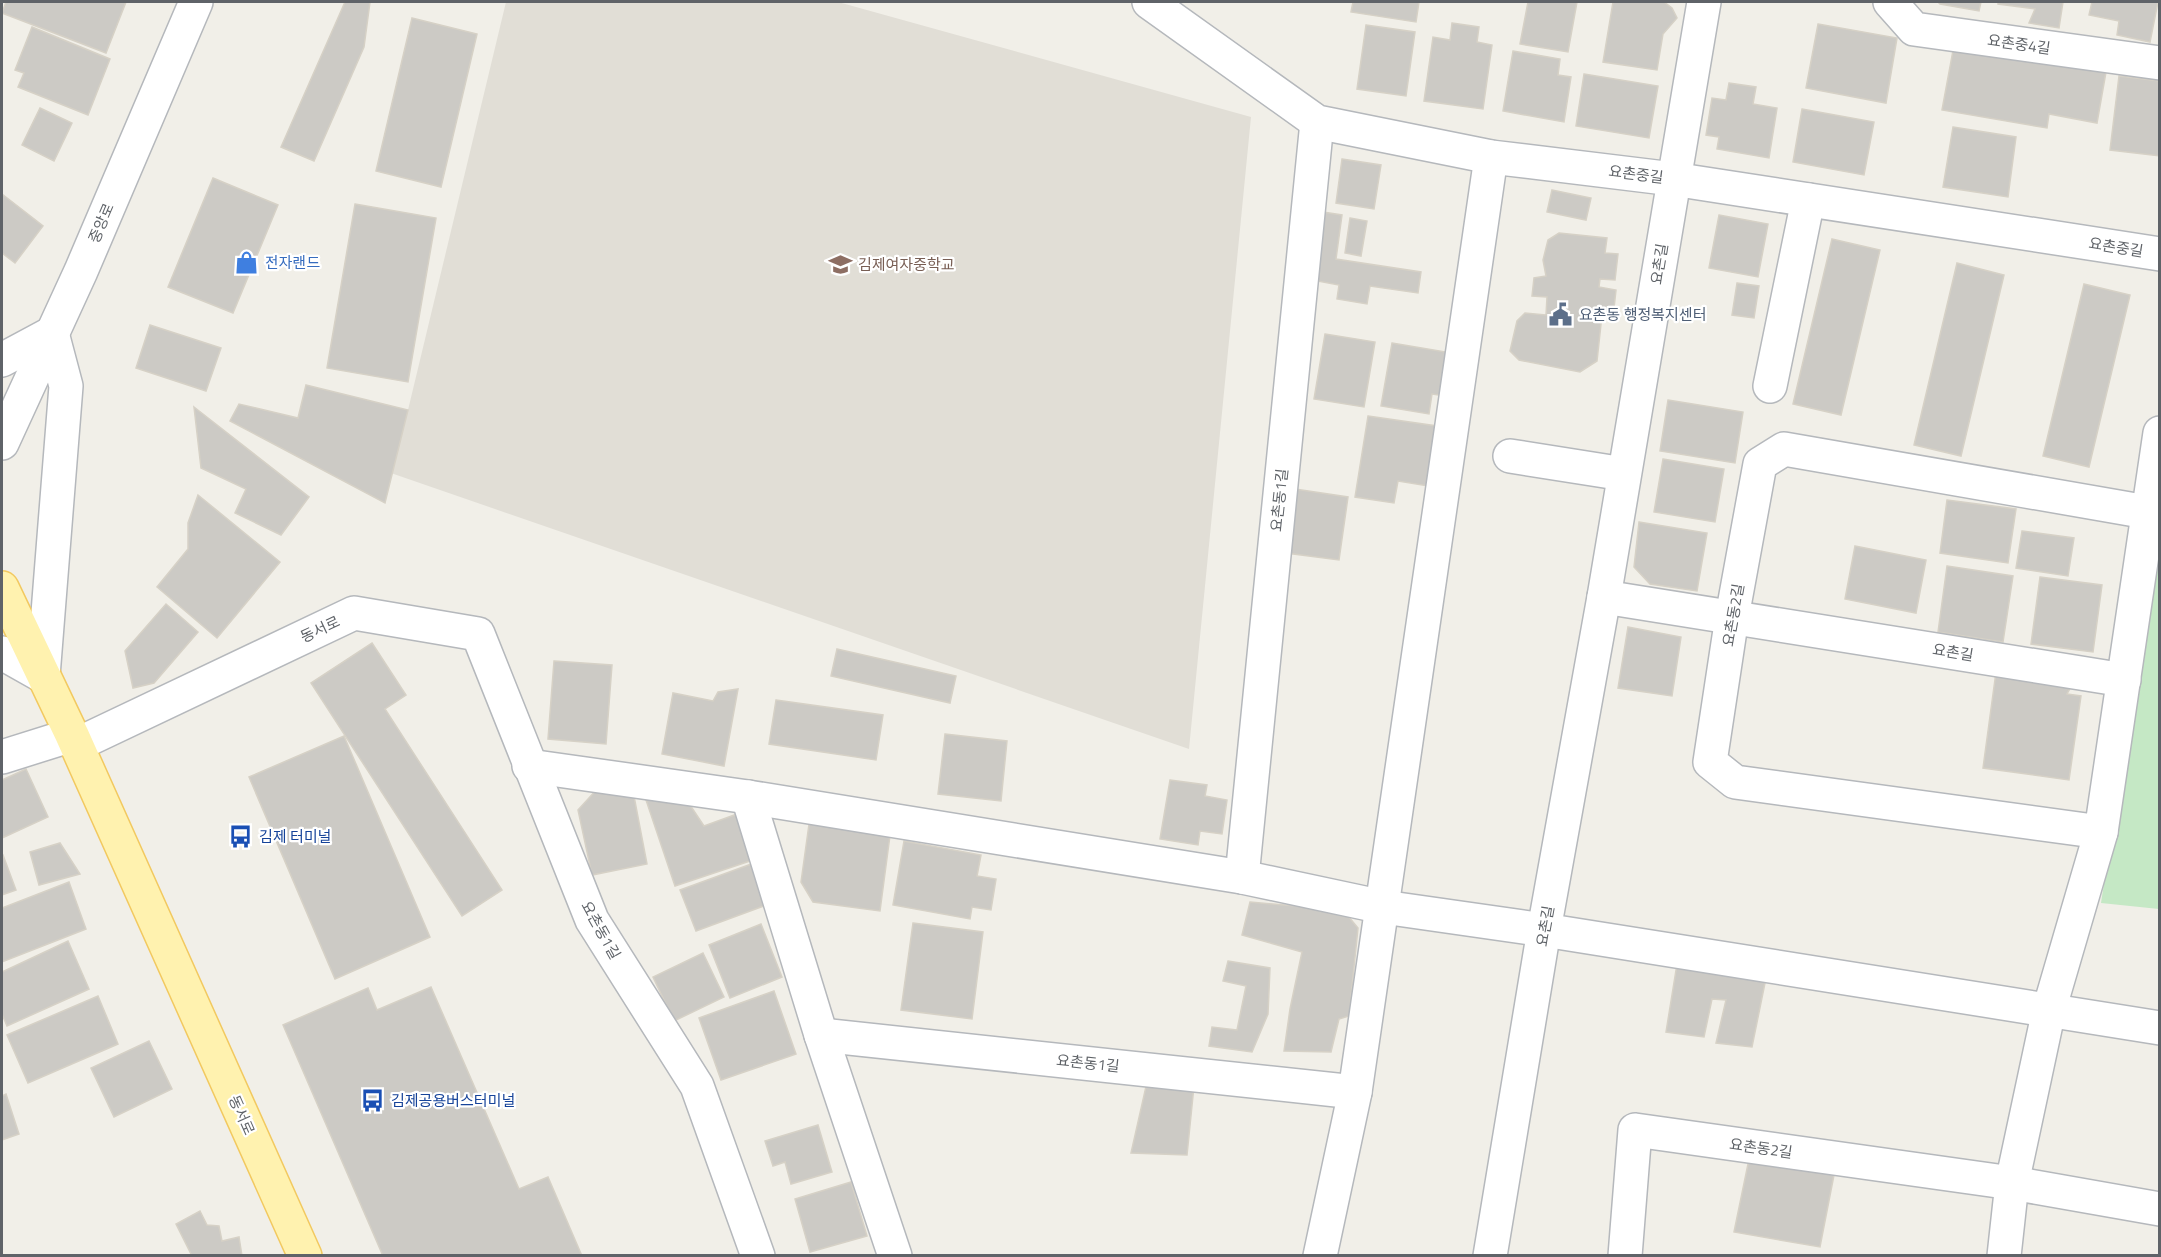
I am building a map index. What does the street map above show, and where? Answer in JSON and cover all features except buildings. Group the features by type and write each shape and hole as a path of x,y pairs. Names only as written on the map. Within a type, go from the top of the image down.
{"main road":[{"name":"동서로","path":"2,588 74,740 305,1256"}],"street":[{"name":"중앙로","path":"2,443 81,271 196,2"},
{"name":"요촌중길","path":"1149,2 1317,122 1491,158 1673,179 2160,254"},
{"name":"요촌길","path":"1490,1256 1704,2"},
{"name":"요촌중4길","path":"1890,2 1914,29 2160,63"},
{"name":"요촌동1길","path":"1242,877 1317,122"},
{"path":"1320,1256 1355,1092 1491,158"},
{"path":"1770,386 1808,200"},
{"path":"2,360 52,333 66,386 44,676 2,652"},
{"path":"2004,1256 2012,1184 2049,1010 2101,832 2160,433"},
{"name":"요촌동2길","path":"2101,832 1735,782 1710,762 1732,617 1760,464 1784,449 2147,512"},
{"path":"1510,456 1624,474"},
{"name":"요촌길","path":"1604,597 2124,680"},
{"name":"동서로","path":"74,740 354,613 478,634 529,766"},
{"path":"2,757 74,740"},
{"path":"529,766 748,797 1242,877 1383,907 1544,930 2160,1028"},
{"name":"요촌동1길","path":"529,766 592,920 697,1086 758,1256"},
{"path":"748,797 821,1035 895,1256"},
{"name":"요촌동1길","path":"821,1035 1355,1092"},
{"name":"요촌동2길","path":"1625,1256 1635,1130 2012,1184 2160,1209"}],"shaded area":[{"name":"김제여자중학교","path":"506,2 838,2 1251,117 1189,749 388,472 408,410"}],"green space":[{"path":"2159,532 2159,909 2101,903"}],"place":[{"name":"전자랜드","path":"247,262"},
{"name":"김제여자중학교","path":"840,264"},
{"name":"요촌동 행정복지센터","path":"1561,314"},
{"name":"김제 터미널","path":"241,836"},
{"name":"김제공용버스터미널","path":"373,1100"}]}
